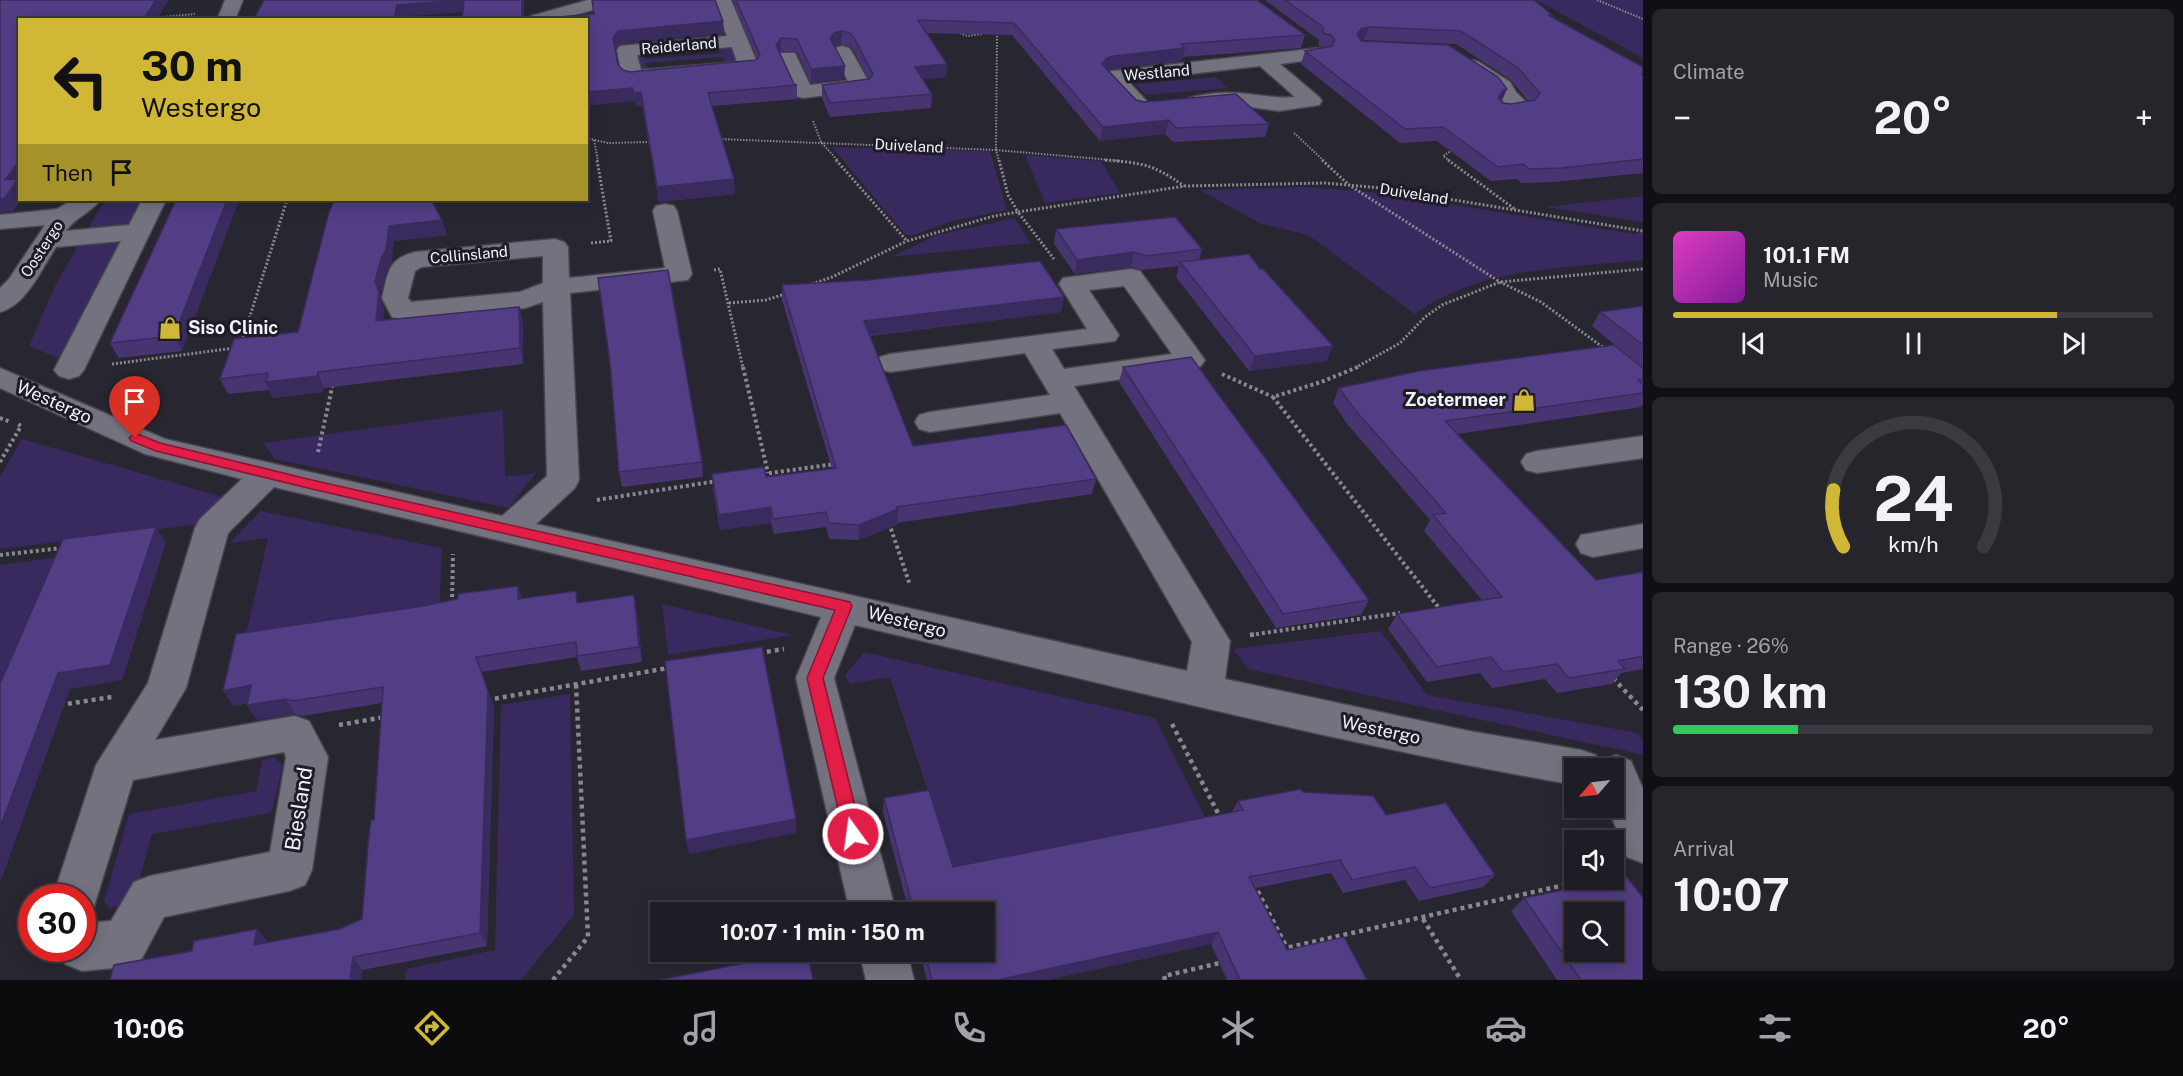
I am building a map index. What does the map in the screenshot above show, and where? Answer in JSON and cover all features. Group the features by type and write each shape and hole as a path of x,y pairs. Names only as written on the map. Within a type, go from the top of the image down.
{"street":[{"path":"561,0 579,8"},
{"path":"544,18 607,0"},
{"name":"Reiderland","path":"722,0 739,40 749,67 632,76 627,50 739,40"},
{"name":"Westland","path":"1265,61 1312,101 1279,105 1236,99 1141,107 1112,77 1265,61 1318,45"},
{"name":"Reiderland","path":"747,60 815,55 839,46 861,86 803,92 788,57"},
{"path":"1457,56 1503,86 1507,95 1521,107 1504,110"},
{"name":"Westland","path":"1216,67 1264,102"},
{"name":"Oostergo","path":"0,304 19,284 63,216 86,201"},
{"path":"69,370 154,201"},
{"name":"Collinsland","path":"555,247 415,260 403,267 395,298 402,311 525,300 556,287 679,274 665,211"},
{"path":"0,222 63,216"},
{"path":"48,240 138,232"},
{"path":"520,520 563,480 555,247"},
{"path":"890,363 1105,335 1072,284 1131,277 1191,360 930,422"},
{"path":"1034,343 1211,641 1204,691"},
{"name":"Westergo","path":"0,377 156,447 454,517 520,520 838,624 924,628 1469,749 1564,765"},
{"path":"1537,462 1643,447"},
{"path":"80,884 117,765 166,688 212,528 267,474"},
{"path":"1593,544 1643,536"},
{"path":"838,624 815,678 871,902"},
{"path":"117,765 295,733"},
{"name":"Biesland","path":"96,946 124,943 150,898 289,870 308,757 295,733"},
{"path":"1624,799 1643,842"},
{"path":"885,962 890,980"}],"path":[{"path":"1597,0 1643,19"},
{"path":"150,18 230,10"},
{"path":"957,32 967,36 997,33 996,150 1008,195 1018,212 1072,284"},
{"path":"1264,102 1349,185 1500,282 1540,302 1610,353"},
{"path":"588,138 608,143 661,142"},
{"name":"Duiveland","path":"718,139 996,150 1144,163 1163,171 1185,186"},
{"path":"555,247 611,241 594,140"},
{"path":"821,142 907,241"},
{"path":"1457,147 1443,156 1516,210"},
{"name":"Duiveland","path":"810,285 832,277 907,241 994,216 1185,186 1349,185 1642,231"},
{"path":"69,370 240,348 287,201"},
{"path":"1273,397 1311,387 1361,366 1398,344 1426,315 1454,299 1500,282 1643,269"},
{"path":"768,473 729,303 766,300 788,292"},
{"path":"1191,360 1273,397 1439,608"},
{"path":"312,485 333,383"},
{"path":"0,418 21,426 0,462"},
{"path":"756,475 845,463"},
{"path":"520,520 721,481"},
{"path":"886,516 924,628"},
{"path":"452,612 454,517"},
{"path":"0,555 71,546"},
{"path":"1427,610 1450,606"},
{"path":"1211,641 1404,613"},
{"path":"753,654 838,624"},
{"path":"484,700 675,667"},
{"path":"1605,669 1643,710"},
{"path":"1147,676 1222,822"},
{"path":"554,980 588,937 576,684"},
{"path":"56,706 166,688"},
{"path":"295,733 394,716"},
{"path":"1249,875 1287,948"},
{"path":"1276,950 1423,919 1564,886"},
{"path":"1423,919 1461,980"},
{"path":"1165,980 1164,976 1231,961"}],"shaded area":[{"path":"1536,0 1643,0 1643,58"},
{"path":"719,47 732,47 737,61 725,64 723,57 646,63 647,70 641,70 637,54 643,52 645,59 721,53"},
{"path":"1216,77 1228,88 1146,95 1135,84"},
{"path":"832,147 990,151 1007,210 953,221 913,235 906,235"},
{"path":"1025,155 1101,161 1120,193 1045,203"},
{"path":"1305,187 1382,193 1634,234 1643,231 1643,260 1554,268 1495,278 1440,299 1415,314 1308,235 1259,223 1200,190"},
{"path":"1643,196 1643,222 1545,207"},
{"path":"108,201 141,201 63,360 29,346 56,284 101,206"},
{"path":"1015,218 1030,243 891,257 937,235"},
{"path":"503,410 505,477 536,473 508,508 275,459 263,443"},
{"path":"22,439 223,497 201,524 0,549 0,477"},
{"path":"260,511 442,548 439,614 244,643 268,538 230,543"},
{"path":"58,557 0,696 0,565"},
{"path":"662,604 793,635 668,655"},
{"path":"1381,631 1427,695 1638,733 1643,741 1643,755 1248,669 1233,649"},
{"path":"864,652 1155,718 1206,819 955,872 890,677 850,684 845,675"},
{"path":"570,694 574,915 521,980 405,980 406,969 495,950 501,705"},
{"path":"275,757 283,766 271,813 152,834 135,895 124,905 110,908 104,901 129,814 256,791 262,760"}],"building":[{"path":"0,0 156,0 144,18 18,18 18,163 5,180 18,179 5,198 0,199"},
{"path":"264,0 460,0 397,5 394,18 255,17"},
{"path":"464,0 522,0 522,18 462,18"},
{"path":"592,0 715,0 723,21 618,31 613,38 618,65 630,72 756,60 760,55 736,0 1257,0 1305,35 1181,44 1185,48 1107,58 1102,64 1136,100 1144,102 1236,94 1269,124 1176,128 1169,120 1103,127 1014,23 918,20 947,64 915,67 932,94 830,103 822,85 869,79 873,74 854,38 850,33 842,31 834,33 830,38 845,66 811,69 797,39 781,38 776,45 794,84 797,85 708,93 734,179 657,187 641,92 634,93 633,88 588,92 588,18 547,18 594,14"},
{"path":"1285,0 1534,0 1552,15 1548,15 1643,67 1643,74 1641,74 1643,75 1643,159 1562,168 1529,169 1523,164 1498,167 1443,127 1405,129 1305,51 1332,46 1335,40 1331,35 1323,33 1323,27","holes":["1369,27 1461,31 1517,67 1540,93 1535,100 1503,103 1498,98 1503,90 1507,89 1498,77 1448,45 1361,41 1357,34 1361,29"]},
{"path":"176,201 227,201 174,336 110,343"},
{"path":"334,201 432,201 442,220 389,226 386,249 375,282 379,292 376,321 519,307 520,348 318,372 317,376 266,382 268,373 220,379 234,339 298,332 329,212"},
{"path":"1175,217 1202,249 1146,256 1134,252 1077,260 1056,229"},
{"path":"1249,254 1260,269 1263,269 1333,346 1255,356 1180,262"},
{"path":"1040,261 1064,297 864,321 913,446 1066,425 1096,479 896,507 898,509 859,525 829,523 826,512 773,519 771,507 719,515 712,474 764,467 766,477 836,468 782,285 868,280"},
{"path":"668,270 702,462 619,472 610,363 598,278"},
{"path":"1643,306 1643,345 1600,312"},
{"path":"1614,345 1643,368 1643,379 1638,380 1643,385 1643,393 1445,421 1596,580 1643,572 1643,656 1618,661 1625,669 1569,678 1557,664 1503,672 1491,657 1437,667 1397,614 1502,597 1433,515 1446,513 1355,410 1339,388 1419,371"},
{"path":"1191,357 1369,600 1283,614 1123,367"},
{"path":"156,527 110,665 58,673 0,827 0,684 63,539"},
{"path":"518,586 518,599 576,591 577,603 634,595 639,647 577,656 576,642 476,657 488,691 480,933 353,957 350,980 110,980 114,965 192,951 194,941 257,929 254,945 340,929 362,919 371,820 374,820 383,687 293,701 286,699 247,705 251,685 223,691 236,634 423,606 458,599 458,594"},
{"path":"762,647 796,819 686,840 665,661"},
{"path":"1301,789 1303,792 1373,796 1386,815 1446,803 1495,875 1430,888 1415,867 1352,880 1340,860 1249,877 1287,950 1344,937 1367,980 1240,980 1218,932 997,980 932,980 927,962 995,962 995,902 911,902 884,798 929,790 953,867 1243,810 1238,801"},
{"path":"1627,877 1643,898 1643,980 1581,980 1568,962 1624,962 1624,902 1564,902 1564,956 1524,898 1564,890 1624,890 1624,878"},
{"path":"751,962 809,962 813,980 660,980"}],"place":[{"name":"Siso Clinic","path":"170,328"},
{"name":"Zoetermeer","path":"1524,400"}],"route":[{"path":"135,438 156,447 312,485 844,606 832,641 815,678 853,834"}]}
